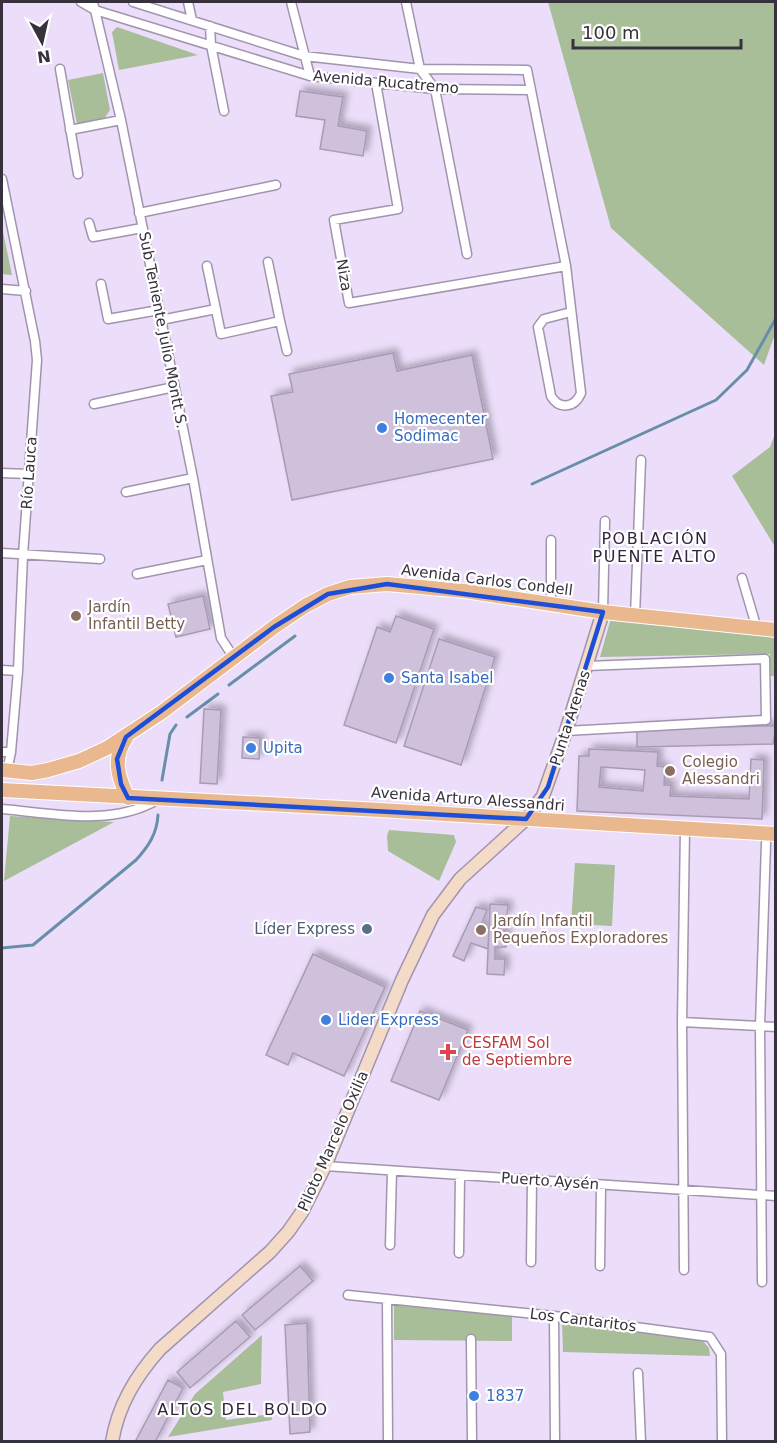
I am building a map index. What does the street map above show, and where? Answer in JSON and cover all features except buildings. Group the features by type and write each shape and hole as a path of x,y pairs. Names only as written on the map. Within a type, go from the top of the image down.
{"main road":[{"name":"Avenida Carlos Condell","path":"32,773 79,761 126,737 305,606 328,594 350,587 387,584 465,591 603,612 776,630"},
{"path":"126,737 119,751 117,768 128,798"},
{"path":"4,770 32,773"},
{"path":"2,792 32,773"},
{"name":"Avenida Arturo Alessandri","path":"2,792 368,809 685,829 771,838"}],"street":[{"name":"Avenida Rucatremo","path":"81,2 310,76 435,89 531,90 527,70 420,69 304,56 133,2"},
{"path":"188,2 192,20"},
{"path":"291,2 310,76"},
{"path":"406,2 420,69 435,89 467,254"},
{"name":"Sub Teniente Julio Montt S.","path":"93,5 122,120 193,478 221,638 234,658"},
{"path":"210,26 210,45 224,111"},
{"path":"60,69 78,174"},
{"name":"Niza","path":"376,83 398,209 334,220 349,303 566,266"},
{"path":"531,90 566,266 581,393 574,404 566,406 558,404 551,396 538,327 544,319 571,312"},
{"path":"70,130 122,120"},
{"name":"Río Lauca","path":"2,179 26,291 37,360 23,555 18,670 4,770"},
{"path":"139,213 276,185"},
{"path":"89,223 93,237 142,228"},
{"path":"268,262 287,351"},
{"path":"207,266 221,334 280,321"},
{"path":"101,284 108,319 159,310"},
{"path":"2,289 26,291"},
{"path":"161,320 216,309"},
{"path":"94,404 174,387"},
{"path":"635,616 641,460"},
{"path":"2,473 29,474"},
{"path":"126,492 193,478"},
{"path":"603,612 605,521"},
{"path":"551,540 551,605"},
{"path":"2,554 99,559"},
{"path":"137,574 207,560"},
{"path":"742,578 758,629"},
{"name":"Punta Arenas","path":"526,819 548,787 603,612"},
{"path":"566,730 766,720 765,659 587,666"},
{"path":"2,670 18,670"},
{"name":"Avenida Arturo Alessandri","path":"2,809 104,817 136,810 158,800"},
{"name":"Piloto Marcelo Oxilia","path":"112,1442 118,1414 148,1362 279,1242 302,1212 325,1166 402,980 433,915 460,879 526,819"},
{"path":"684,1270 682,1022 685,829"},
{"path":"762,1282 760,1026 771,838"},
{"path":"682,1022 776,1027"},
{"name":"Puerto Aysén","path":"325,1166 776,1196"},
{"path":"390,1245 392,1171"},
{"path":"459,1253 460,1175"},
{"path":"531,1262 532,1180"},
{"path":"600,1266 602,1185"},
{"name":"Los Cantaritos","path":"348,1295 554,1316 710,1337 721,1354 722,1442"},
{"path":"387,1299 388,1442"},
{"path":"554,1316 555,1442"},
{"path":"471,1339 472,1442"},
{"path":"638,1373 641,1442"}],"highlighted area":[{"path":"387,584 603,612 548,787 526,819 128,798 121,784 117,759 126,737 274,627 328,594"}],"green space":[{"path":"548,2 775,2 776,331 764,365 611,228"},
{"path":"117,27 198,55 119,70 112,32"},
{"path":"103,73 110,110 104,119 77,124 68,80"},
{"path":"2,227 12,275 2,274"},
{"path":"775,434 776,547 732,476 770,447"},
{"path":"611,618 775,637 775,676 770,676 770,654 600,657"},
{"path":"10,816 114,822 4,881"},
{"path":"389,830 454,835 456,842 439,881 388,851"},
{"path":"575,863 615,865 612,926 571,924"},
{"path":"394,1305 512,1316 512,1341 394,1340"},
{"path":"562,1323 702,1340 709,1348 710,1356 563,1352"},
{"path":"262,1335 261,1384 223,1392 226,1420 271,1414 272,1420 168,1437 195,1394"}],"waterway":[{"path":"532,484 716,400 747,370 776,318"},
{"path":"229,685 295,636"},
{"path":"187,717 218,694"},
{"path":"162,780 170,734 176,725"},
{"path":"2,948 33,945 136,860 151,840 158,815"}],"place":[{"name":"Homecenter Sodimac","path":"382,428"},
{"name":"Jardín Infantil Betty","path":"76,616"},
{"name":"Santa Isabel","path":"389,678"},
{"name":"Upita","path":"251,748"},
{"name":"Colegio Alessandri","path":"670,771"},
{"name":"Líder Express","path":"367,929"},
{"name":"Jardín Infantil Pequeños Exploradores","path":"481,930"},
{"name":"Lider Express","path":"326,1020"},
{"name":"CESFAM Sol de Septiembre","path":"448,1052"},
{"name":"1837","path":"474,1396"}],"district":[{"name":"POBLACIÓN PUENTE ALTO","path":"655,547"},
{"name":"ALTOS DEL BOLDO","path":"243,1409"}]}
